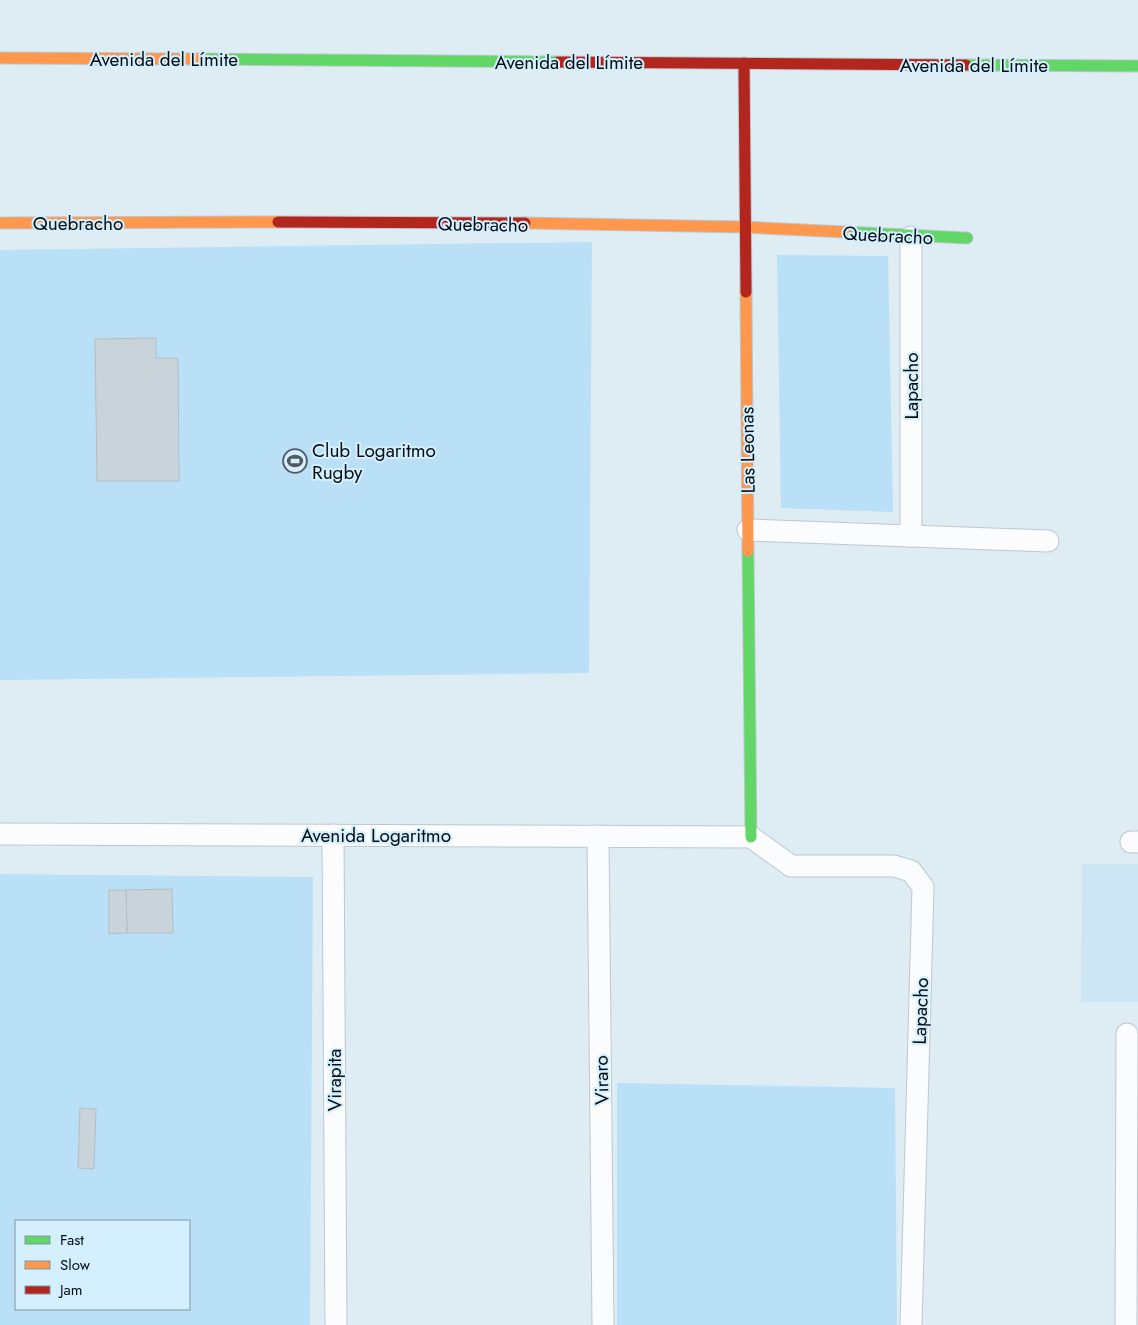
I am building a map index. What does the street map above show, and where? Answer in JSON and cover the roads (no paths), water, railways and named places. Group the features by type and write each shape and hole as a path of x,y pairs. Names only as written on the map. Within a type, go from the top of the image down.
{"street":[{"name":"Avenida del Límite","path":"0,58 1138,66"},
{"name":"Las Leonas","path":"744,63 751,837"},
{"name":"Quebracho","path":"0,223 280,221 745,228 966,238"},
{"name":"Lapacho","path":"911,237 911,536"},
{"path":"748,530 1048,541"},
{"name":"Avenida Logaritmo","path":"0,834 751,837"},
{"name":"Virapita","path":"333,835 336,1325"},
{"name":"Viraro","path":"598,836 603,1325"},
{"name":"Lapacho","path":"751,837 791,866 894,866 911,871 923,887 911,1325"},
{"path":"1126,1325 1127,1034"}],"place":[{"name":"Club Logaritmo Rugby","path":"295,461"}]}
